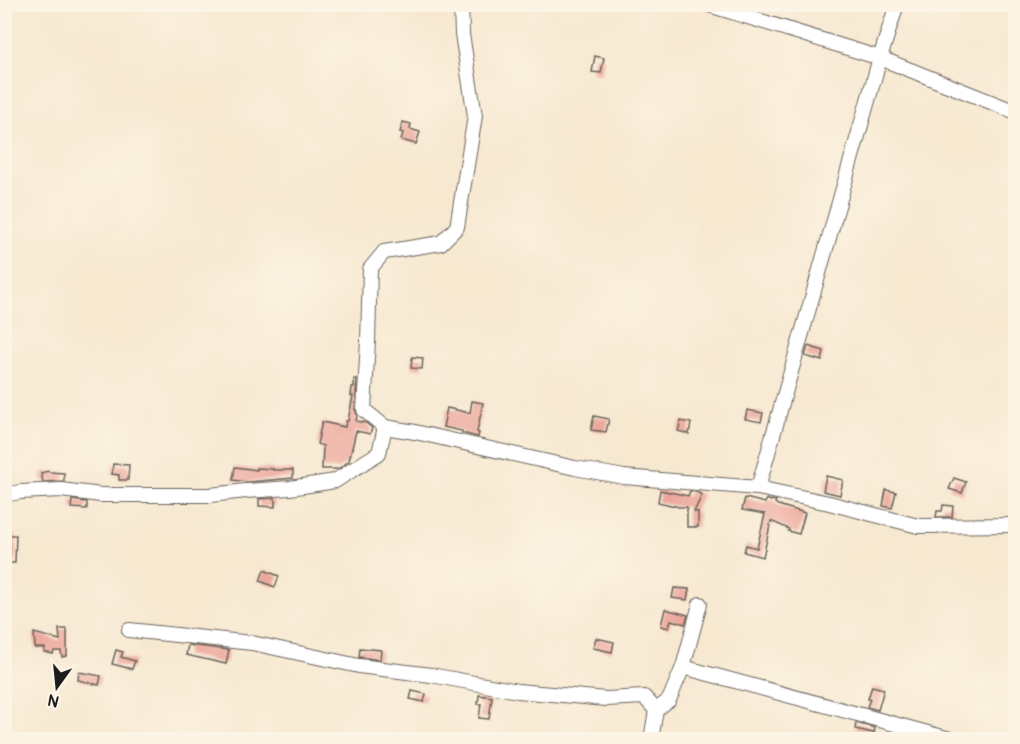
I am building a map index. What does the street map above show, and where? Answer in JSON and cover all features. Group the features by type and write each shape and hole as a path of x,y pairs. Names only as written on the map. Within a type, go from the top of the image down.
{"street":[{"path":"461,4 462,34 476,116 457,227 441,243 384,252 370,269 364,410 385,428 415,432 624,477 758,488 829,503 918,526 1016,525"},
{"path":"706,4 880,58 1016,112"},
{"path":"758,488 897,4"},
{"path":"4,495 61,490 101,495 210,495 291,488 335,481 379,453 385,428"},
{"path":"651,740 656,710 669,700 683,667 700,604"},
{"path":"129,630 252,644 359,666 431,675 518,691 606,699 644,697 656,710"},
{"path":"683,667 954,740"}],"building":[{"path":"595,56 604,58 601,73 592,72"},
{"path":"403,122 411,124 410,129 420,132 416,144 401,140 403,133 400,132"},
{"path":"808,346 824,351 822,361 805,356"},
{"path":"412,357 423,358 422,369 411,368"},
{"path":"354,379 357,379 356,421 366,423 372,428 370,434 356,431 349,461 338,469 322,469 323,446 317,444 322,422 345,427 353,396 351,396"},
{"path":"472,401 483,403 478,437 443,427 447,408 470,413"},
{"path":"747,410 763,413 761,422 745,419"},
{"path":"594,416 609,419 606,432 591,430"},
{"path":"681,421 691,423 689,434 678,431"},
{"path":"113,464 129,465 128,480 119,480 119,475 112,474"},
{"path":"235,467 257,470 257,468 293,470 293,478 248,482 233,480"},
{"path":"48,471 64,473 64,481 43,482 41,473"},
{"path":"826,476 843,480 840,495 823,491"},
{"path":"954,478 966,482 962,493 949,489"},
{"path":"660,490 688,496 690,491 702,495 694,512 698,512 698,527 687,527 687,507 658,502"},
{"path":"886,490 896,492 892,508 883,506"},
{"path":"275,498 275,507 259,506 259,499"},
{"path":"745,498 765,503 767,499 776,501 778,505 805,513 799,534 788,531 789,529 771,521 763,557 744,552 746,545 757,548 765,514 742,510"},
{"path":"72,500 87,502 87,509 71,508"},
{"path":"943,505 953,506 952,517 936,517 937,511 942,511"},
{"path":"8,535 16,535 15,563 4,563"},
{"path":"264,570 279,576 275,587 260,581"},
{"path":"674,588 689,589 687,600 672,598"},
{"path":"665,609 688,615 685,624 671,620 669,628 661,626"},
{"path":"59,629 67,629 67,656 62,657 61,651 54,651 53,654 44,652 45,648 35,648 34,633 60,640"},
{"path":"596,638 614,642 612,652 593,648"},
{"path":"188,645 229,650 226,664 186,655"},
{"path":"360,648 381,650 380,660 359,657"},
{"path":"116,650 123,652 121,657 135,661 132,669 112,664"},
{"path":"79,672 101,676 99,685 78,680"},
{"path":"872,686 884,689 878,710 867,707"},
{"path":"412,691 426,694 424,702 410,699"},
{"path":"479,695 492,697 489,719 479,718 481,704 478,704"},
{"path":"856,723 875,728 874,733 855,729"}]}
